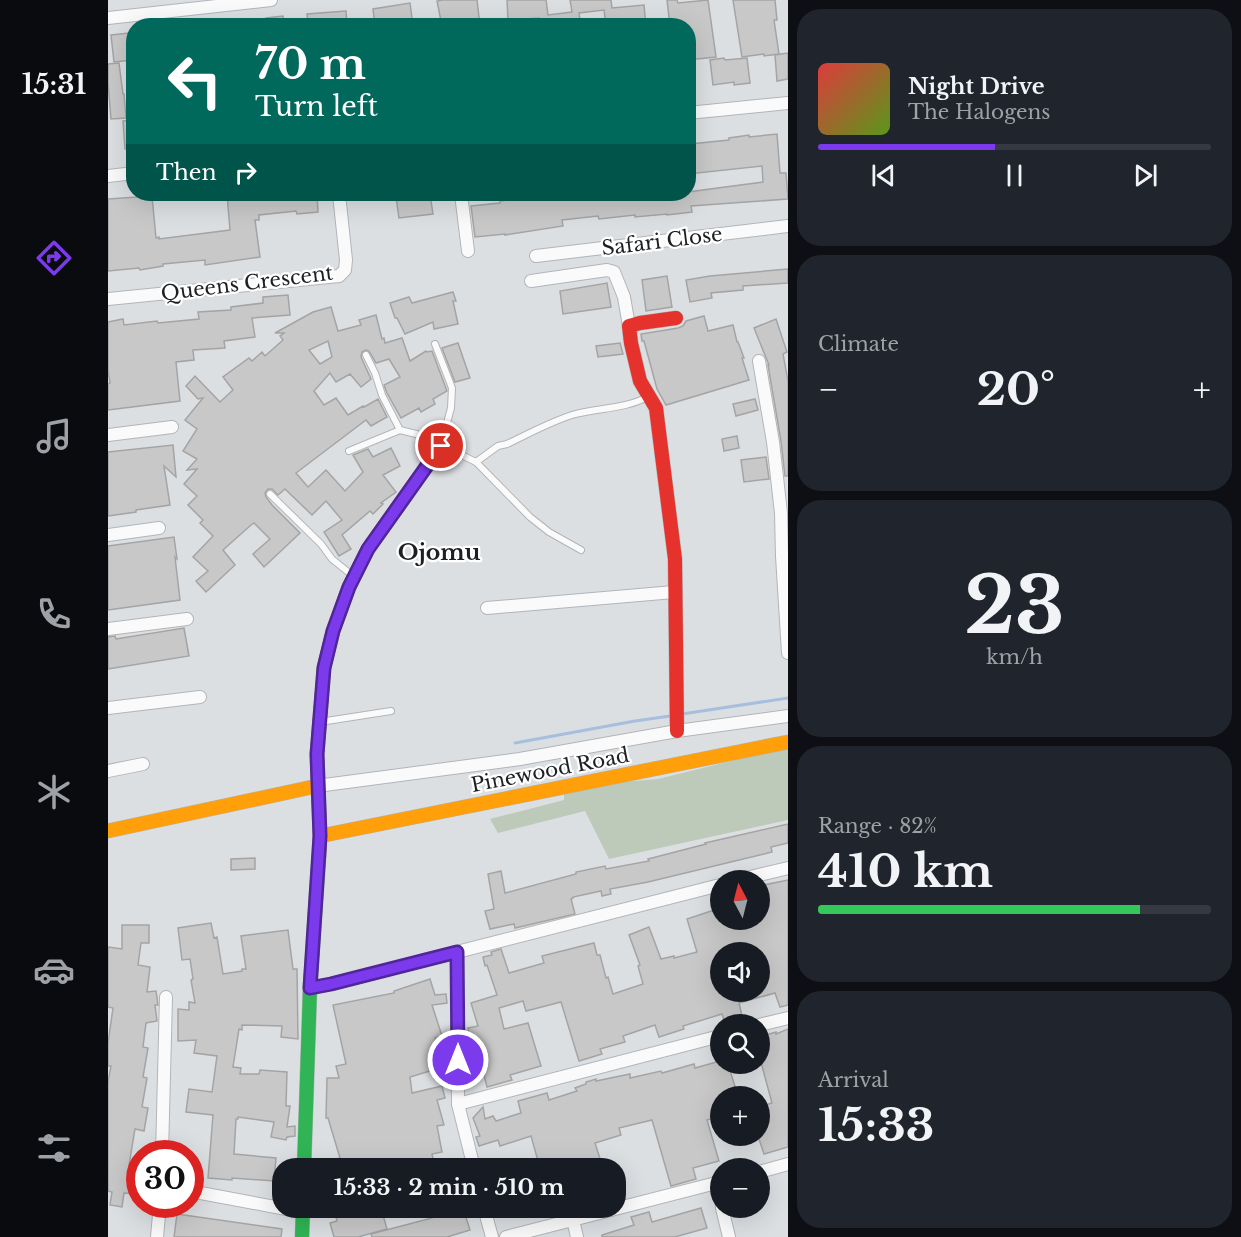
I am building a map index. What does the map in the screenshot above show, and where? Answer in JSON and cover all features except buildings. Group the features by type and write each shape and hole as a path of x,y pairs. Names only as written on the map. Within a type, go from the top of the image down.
{"street":[{"path":"108,18 194,4 272,0"},
{"path":"696,112 788,103"},
{"path":"108,176 126,175"},
{"name":"Queens Crescent","path":"108,299 339,276 345,270 346,260 340,201"},
{"path":"462,201 468,251"},
{"name":"Safari Close","path":"536,256 788,226"},
{"path":"531,280 607,270 614,272 624,297 640,381 656,408 675,559 677,730"},
{"path":"629,326 676,318"},
{"path":"759,361 773,442 781,513 788,653"},
{"path":"108,435 172,427"},
{"path":"304,1158 310,988 320,836 317,754 324,668 333,631 349,587 368,549 441,446"},
{"path":"108,535 159,528"},
{"path":"487,608 674,592"},
{"path":"108,629 187,619"},
{"path":"108,708 200,697"},
{"path":"108,831 318,786 520,759 677,730 788,716"},
{"name":"Pinewood Road","path":"320,836 788,742"},
{"path":"108,771 143,764"},
{"path":"770,872 788,868"},
{"path":"310,988 710,888"},
{"path":"457,952 458,1104 472,1158"},
{"path":"162,1140 166,997"},
{"path":"770,1022 788,1018"},
{"path":"458,1104 710,1039"},
{"path":"770,1169 788,1164"},
{"path":"506,1237 710,1184"},
{"path":"204,1193 272,1205"},
{"path":"157,1237 159,1218"},
{"path":"302,1218 302,1237"},
{"path":"487,1218 492,1237"},
{"path":"724,1218 729,1237"},
{"path":"573,1220 577,1237"}],"lane":[{"path":"435,344 452,388 451,408 441,446"},
{"path":"366,355 382,395 400,430"},
{"path":"476,462 498,446 571,415 636,402 650,395"},
{"path":"350,451 400,430 420,435 476,462 530,517 549,532 581,550"},
{"path":"270,494 318,541 332,559 354,576"},
{"path":"320,722 391,711"}],"green space":[{"path":"788,747 788,820 609,859 585,811 498,833 490,819 564,800 564,787 658,779"}],"waterway":[{"path":"682,714 788,698"},
{"path":"515,743 670,716"}],"traffic: fast":[{"path":"304,1158 310,988 319,856"},
{"path":"302,1237 303,1218"}],"traffic: slow":[{"path":"320,836 788,742"},
{"path":"108,831 317,786"}],"traffic: jam":[{"path":"676,318 629,326 640,381 656,408 675,559 677,731"},
{"path":"319,856 317,754 324,667 333,631 349,587 368,549 441,446"}],"district":[{"name":"Ojomu","path":"439,552"}],"route":[{"path":"441,446 368,549 349,587 333,631 324,668 317,754 320,836 310,988 457,952 458,1060"}]}
